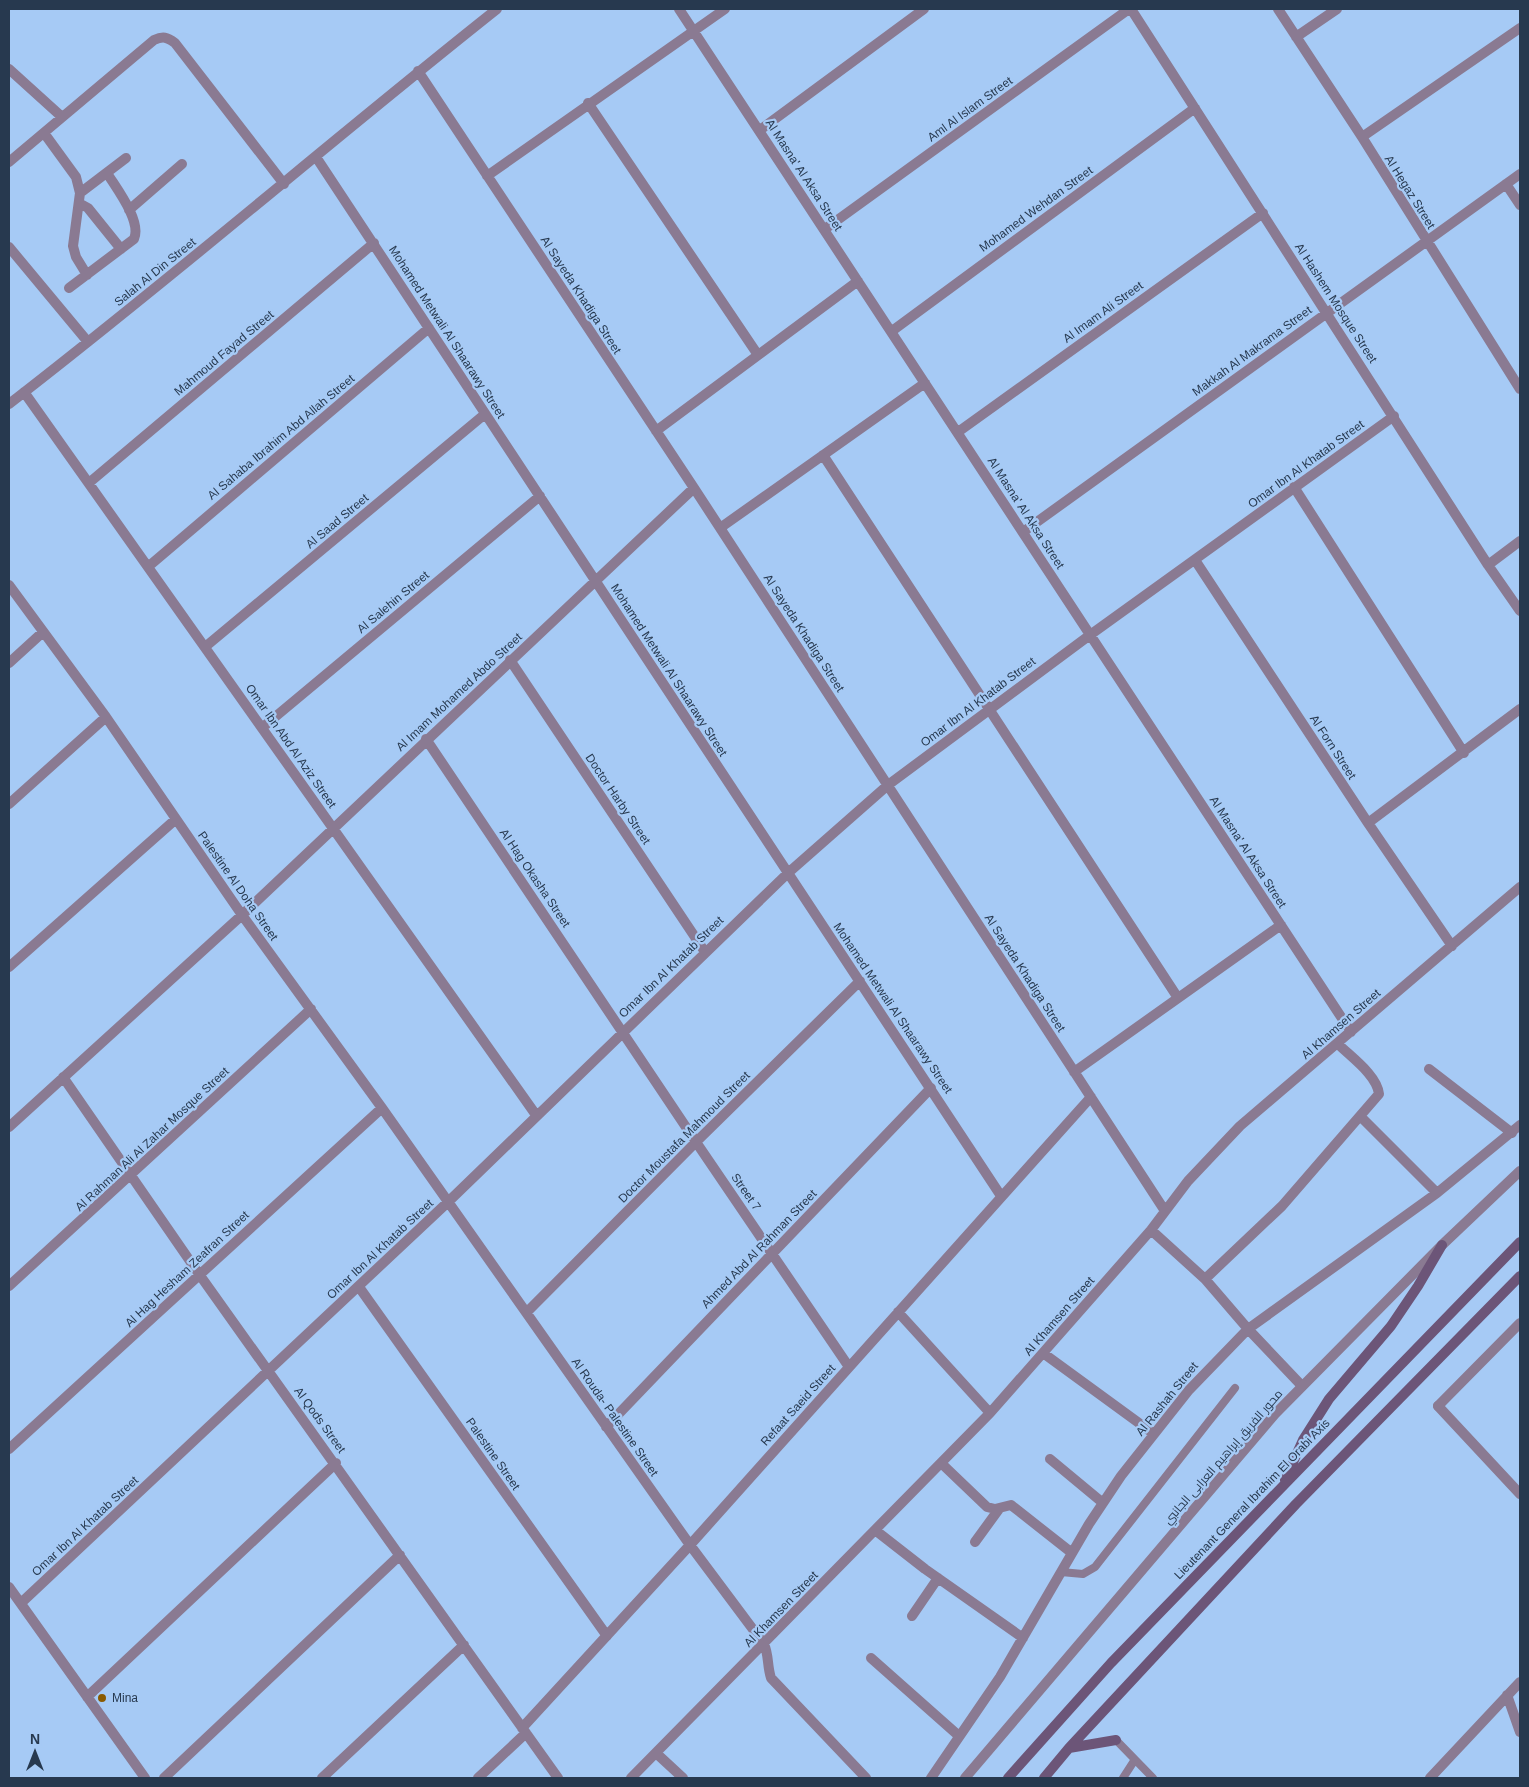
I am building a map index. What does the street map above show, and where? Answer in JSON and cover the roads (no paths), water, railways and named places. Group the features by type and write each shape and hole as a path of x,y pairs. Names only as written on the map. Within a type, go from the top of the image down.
{"main road":[{"name":"Lieutenant General Ibrahim El Orabi Axis","path":"1008,1778 1111,1663 1520,1242"},
{"path":"1283,1485 1303,1440 1320,1412 1400,1313 1442,1245"},
{"path":"1044,1778 1069,1748 1296,1504 1520,1276"},
{"path":"1069,1748 1116,1740"}],"street":[{"name":"Salah Al Din Street","path":"9,404 284,184 497,9"},
{"name":"Al Masna' Al Aksa Street","path":"679,9 1351,1032"},
{"path":"487,176 588,103 695,32 725,9"},
{"path":"760,130 924,9"},
{"name":"Al Hashem Mosque Street","path":"1130,9 1328,312 1488,565 1520,612"},
{"name":"Aml Al Islam Street","path":"825,229 1130,9"},
{"name":"Al Hegaz Street","path":"1278,9 1362,137 1426,242 1520,389"},
{"path":"1296,37 1337,9"},
{"path":"1362,137 1520,28"},
{"path":"9,162 154,40 161,37 169,38 175,43 284,184"},
{"path":"9,70 62,117"},
{"name":"Al Sayeda Khadiga Street","path":"418,72 656,430 1165,1211"},
{"path":"588,103 758,355"},
{"name":"Mohamed Wehdan Street","path":"892,331 1196,108"},
{"path":"44,132 76,177 79,198 74,223 74,246 76,257 87,274"},
{"name":"Mohamed Metwali Al Shaarawy Street","path":"316,157 1001,1196"},
{"path":"79,198 126,158"},
{"path":"130,210 182,164"},
{"path":"70,288 134,239 136,234 130,210 107,173"},
{"name":"Makkah Al Makrama Street","path":"1024,532 1520,174"},
{"path":"1506,184 1520,205"},
{"path":"79,198 120,249"},
{"name":"Al Imam Ali Street","path":"958,432 1263,213"},
{"name":"Mahmoud Fayad Street","path":"90,482 374,244"},
{"path":"9,247 88,342"},
{"path":"656,430 858,281"},
{"name":"Al Sahaba Ibrahim Abd Allah Street","path":"148,566 429,328"},
{"path":"720,528 925,383"},
{"name":"Omar Ibn Abd Al Aziz Street","path":"24,392 90,482 536,1115"},
{"name":"Al Saad Street","path":"205,647 485,414"},
{"name":"Omar Ibn Al Khatab Street","path":"21,1603 359,1287 788,873 888,785 1090,635 1394,416"},
{"path":"823,455 1178,998"},
{"path":"1294,487 1464,753"},
{"name":"Al Imam Mohamed Abdo Street","path":"9,1127 242,915 426,739 694,488"},
{"name":"Al Salehin Street","path":"263,727 540,496"},
{"path":"1488,565 1520,541"},
{"name":"Al Forn Street","path":"1195,560 1368,823 1452,946"},
{"name":"Palestine Al Doha Street","path":"9,585 106,717 242,915 448,1202"},
{"path":"9,664 43,632"},
{"name":"Doctor Harby Street","path":"510,660 705,952"},
{"path":"1368,823 1464,753 1520,709"},
{"path":"9,804 106,717"},
{"name":"Al Hag Okasha Street","path":"426,739 622,1032"},
{"path":"9,968 176,819"},
{"name":"Al Khamsen Street","path":"631,1778 990,1413 1151,1230 1188,1181 1240,1126 1520,887"},
{"path":"1074,1072 1281,925"},
{"name":"Doctor Moustafa Mahmoud Street","path":"527,1312 860,981"},
{"name":"Al Rahman Ali Al Zahar Mosque Street","path":"9,1286 311,1009"},
{"name":"Street 7","path":"622,1032 849,1367"},
{"path":"1205,1279 1282,1206 1375,1102 1379,1094 1378,1086 1338,1044"},
{"path":"1430,1069 1512,1133"},
{"name":"Al Qods Street","path":"63,1077 199,1274 336,1463 558,1778"},
{"name":"Ahmed Abd Al Rahman Street","path":"606,1427 931,1088"},
{"name":"Refaat Saeid Street","path":"478,1778 524,1731 1091,1097"},
{"name":"Al Hag Hesham Zeafran Street","path":"9,1449 382,1108"},
{"path":"1361,1117 1437,1193"},
{"name":"Al Rashah Street","path":"932,1778 1000,1677 1103,1503 1189,1390 1248,1329 1437,1193 1520,1125"},
{"name":"محور الفريق إبراهيم العرابى الجانبي","path":"965,1778 1248,1443 1442,1245 1520,1171"},
{"name":"Al Rouda- Palestine Street","path":"448,1202 690,1545 764,1644"},
{"path":"1151,1230 1205,1279 1248,1329 1302,1386"},
{"name":"Palestine Street","path":"359,1287 607,1636"},
{"path":"898,1312 990,1413"},
{"path":"1520,1323 1438,1406 1520,1494"},
{"path":"1043,1353 1154,1434"},
{"path":"1050,1459 1103,1503"},
{"path":"87,1697 336,1463"},
{"path":"941,1463 987,1507 999,1509 1011,1505 1072,1553"},
{"path":"975,1542 999,1509"},
{"path":"875,1530 938,1578 1023,1638"},
{"path":"164,1778 400,1555"},
{"path":"912,1616 938,1578"},
{"path":"9,1586 146,1778"},
{"path":"764,1644 768,1652 768,1670 777,1686 866,1778"},
{"path":"322,1778 464,1645"},
{"path":"871,1658 959,1736"},
{"path":"1430,1778 1520,1682"},
{"path":"1507,1695 1520,1732"},
{"path":"656,1753 683,1778"}],"lane":[{"path":"1061,1572 1075,1575 1083,1574 1095,1567 1235,1388"},
{"path":"1116,1740 1152,1778"},
{"path":"1123,1778 1134,1761"}],"place":[{"name":"Mina","path":"102,1698"}]}
